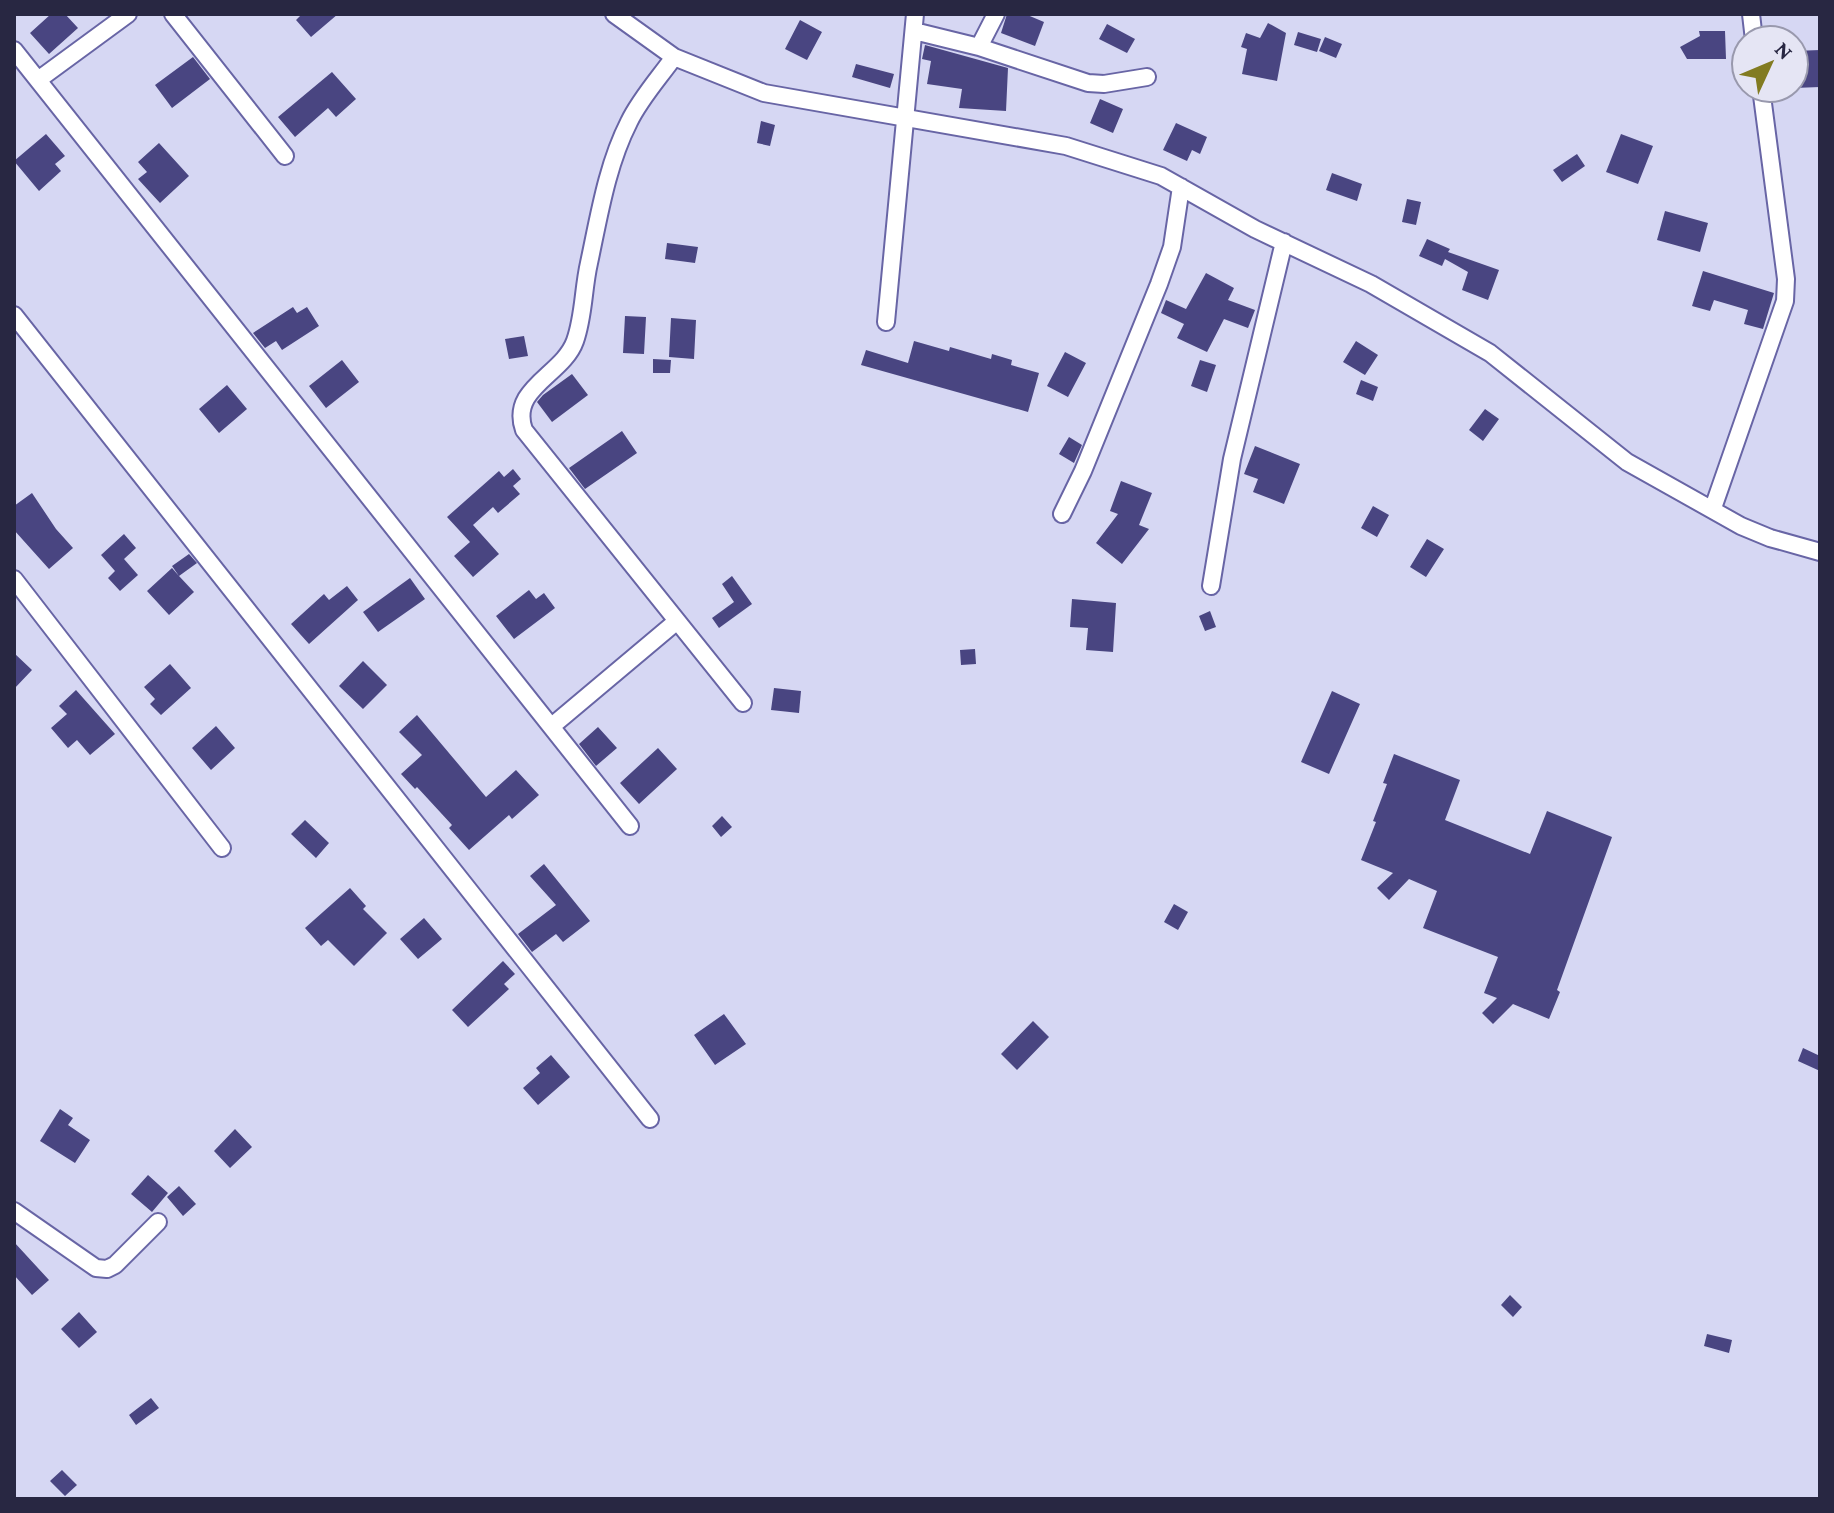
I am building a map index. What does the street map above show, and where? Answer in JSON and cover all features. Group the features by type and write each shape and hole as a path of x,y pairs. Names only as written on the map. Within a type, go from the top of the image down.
{"street":[{"path":"38,80 128,14"},
{"path":"173,14 285,156"},
{"path":"614,14 674,57 764,93 1066,146 1161,176 1284,242 1371,284 1490,353 1627,462 1741,526 1820,552"},
{"path":"886,322 915,14"},
{"path":"979,47 996,14"},
{"path":"914,31 979,47 1088,83 1104,84 1147,77"},
{"path":"14,50 630,826"},
{"path":"674,57 630,120 619,144 600,208 582,314 570,352 525,397 520,420 524,430 743,703"},
{"path":"1713,508 1785,301 1786,279 1763,104"},
{"path":"1062,514 1083,471 1159,284 1172,247 1181,187"},
{"path":"1211,586 1232,459 1284,242"},
{"path":"14,315 650,1119"},
{"path":"14,579 222,848"},
{"path":"552,726 677,621"},
{"path":"14,1211 96,1268 107,1269 115,1265 158,1222"}],"building":[{"path":"51,14 65,14 78,28 49,54 30,33"},
{"path":"302,14 338,14 311,37 296,20"},
{"path":"1007,14 1025,14 1044,22 1035,46 1001,33"},
{"path":"800,20 822,32 807,60 785,49"},
{"path":"1268,23 1286,33 1277,81 1242,74 1247,49 1241,47 1246,33 1260,38"},
{"path":"1107,24 1135,39 1127,53 1099,39"},
{"path":"1699,31 1725,31 1726,59 1687,59 1680,47 1700,36"},
{"path":"1298,32 1321,39 1317,52 1294,45"},
{"path":"1325,37 1342,44 1336,58 1319,51"},
{"path":"925,45 1008,68 1006,111 959,108 962,89 927,84 931,61 922,59"},
{"path":"1810,50 1820,50 1820,87 1810,87"},
{"path":"193,57 210,79 172,108 155,85"},
{"path":"856,64 894,74 890,88 852,77"},
{"path":"332,72 356,99 336,117 328,108 295,137 278,117"},
{"path":"1100,99 1123,109 1113,133 1090,123"},
{"path":"761,121 775,125 770,146 757,143"},
{"path":"1176,123 1207,137 1200,154 1192,150 1187,161 1163,150"},
{"path":"46,134 65,156 55,164 61,171 39,191 14,161"},
{"path":"1621,134 1653,146 1638,184 1606,172"},
{"path":"159,143 189,176 160,203 138,179 147,172 138,162"},
{"path":"1577,154 1585,166 1562,182 1553,170"},
{"path":"1332,173 1362,184 1357,201 1326,190"},
{"path":"1407,199 1421,202 1416,225 1402,222"},
{"path":"1665,211 1708,223 1700,252 1657,240"},
{"path":"1427,239 1450,249 1448,252 1499,270 1488,300 1462,290 1468,272 1445,259 1442,266 1419,256"},
{"path":"667,243 698,247 695,263 665,259"},
{"path":"1703,271 1774,293 1763,329 1744,324 1748,310 1714,300 1710,311 1692,306"},
{"path":"1206,273 1234,288 1228,300 1255,310 1248,328 1224,319 1207,352 1177,338 1184,324 1161,313 1166,300 1186,309"},
{"path":"293,307 297,313 307,307 319,326 282,350 276,341 265,348 253,333"},
{"path":"625,316 646,317 644,354 623,353"},
{"path":"671,318 696,320 694,359 669,357"},
{"path":"524,336 528,356 509,359 505,339"},
{"path":"914,341 991,359 992,354 1012,360 1011,365 1039,373 1028,412 861,365 866,350 908,363"},
{"path":"1356,341 1378,355 1365,375 1343,362"},
{"path":"1065,352 1086,363 1068,397 1047,386"},
{"path":"653,359 671,360 670,373 653,373"},
{"path":"342,360 359,382 326,408 309,386"},
{"path":"1200,360 1216,365 1207,392 1191,386"},
{"path":"572,374 588,395 552,422 537,402"},
{"path":"1361,380 1378,387 1373,401 1356,394"},
{"path":"227,385 247,409 219,433 199,409"},
{"path":"1485,409 1499,419 1483,441 1469,430"},
{"path":"622,431 637,453 585,489 569,468"},
{"path":"1069,437 1082,445 1074,463 1059,454"},
{"path":"1255,446 1300,464 1284,504 1253,492 1258,479 1244,474"},
{"path":"513,469 521,479 513,486 520,494 498,513 493,507 473,525 499,554 473,577 454,556 470,542 447,517 499,471 504,477"},
{"path":"1121,481 1152,493 1139,525 1149,529 1122,564 1096,543 1118,514 1110,511"},
{"path":"32,493 73,548 49,569 14,530 14,506"},
{"path":"1373,506 1389,515 1377,537 1361,528"},
{"path":"124,534 136,548 124,559 138,575 120,591 108,578 115,571 101,555"},
{"path":"1427,539 1444,549 1426,577 1410,567"},
{"path":"189,554 197,563 179,576 172,566"},
{"path":"172,568 194,592 169,615 147,591"},
{"path":"732,576 752,604 719,628 712,618 734,602 722,584"},
{"path":"410,578 425,599 378,632 363,612"},
{"path":"347,586 358,600 309,644 291,624 324,594 329,600"},
{"path":"529,590 536,599 544,593 555,608 514,639 496,616"},
{"path":"1072,599 1116,603 1113,652 1086,650 1088,628 1070,627"},
{"path":"1210,611 1216,627 1205,631 1199,616"},
{"path":"975,649 976,664 961,665 960,650"},
{"path":"14,653 32,670 14,689"},
{"path":"363,661 387,685 363,709 339,686"},
{"path":"170,664 191,688 161,715 150,704 155,699 144,687"},
{"path":"774,688 801,691 799,713 771,710"},
{"path":"76,690 115,734 90,755 77,740 68,748 51,728 67,714 59,706"},
{"path":"1332,691 1360,704 1329,774 1301,762"},
{"path":"417,715 486,797 516,770 539,795 512,819 509,815 469,850 449,828 452,825 401,774 422,755 399,732"},
{"path":"216,726 235,748 211,770 192,748"},
{"path":"598,727 617,748 596,766 579,744"},
{"path":"658,748 677,769 639,804 620,783"},
{"path":"1394,754 1460,780 1445,820 1530,854 1547,811 1612,837 1549,1019 1513,1004 1493,1024 1482,1013 1497,998 1484,993 1498,957 1423,928 1437,891 1409,879 1389,900 1377,888 1393,873 1361,860 1376,822 1373,821 1387,784 1383,783"},
{"path":"722,816 732,827 721,837 712,826"},
{"path":"305,820 329,843 316,858 291,834"},
{"path":"544,864 590,921 563,942 556,934 532,952 518,934 556,905 530,876"},
{"path":"350,888 366,906 363,909 387,933 354,966 328,940 321,946 305,928"},
{"path":"1174,904 1188,912 1178,930 1164,922"},
{"path":"424,918 442,939 418,959 400,939"},
{"path":"503,961 515,974 504,984 509,989 468,1027 452,1010"},
{"path":"724,1014 746,1044 715,1065 694,1035"},
{"path":"1033,1021 1049,1037 1017,1070 1001,1054"},
{"path":"1803,1048 1820,1056 1820,1071 1798,1061"},
{"path":"551,1055 570,1077 538,1105 523,1088 540,1073 536,1068"},
{"path":"60,1109 73,1118 68,1125 90,1140 75,1163 40,1141"},
{"path":"235,1129 252,1147 230,1168 214,1151"},
{"path":"148,1175 168,1193 152,1212 131,1194"},
{"path":"179,1186 196,1204 183,1216 167,1197"},
{"path":"14,1242 49,1280 32,1295 14,1275"},
{"path":"1510,1295 1522,1307 1513,1317 1501,1305"},
{"path":"79,1312 97,1332 79,1348 61,1329"},
{"path":"1707,1334 1732,1340 1729,1353 1704,1346"},
{"path":"151,1398 159,1408 136,1425 129,1415"},
{"path":"62,1470 77,1485 65,1496 50,1481"}]}
